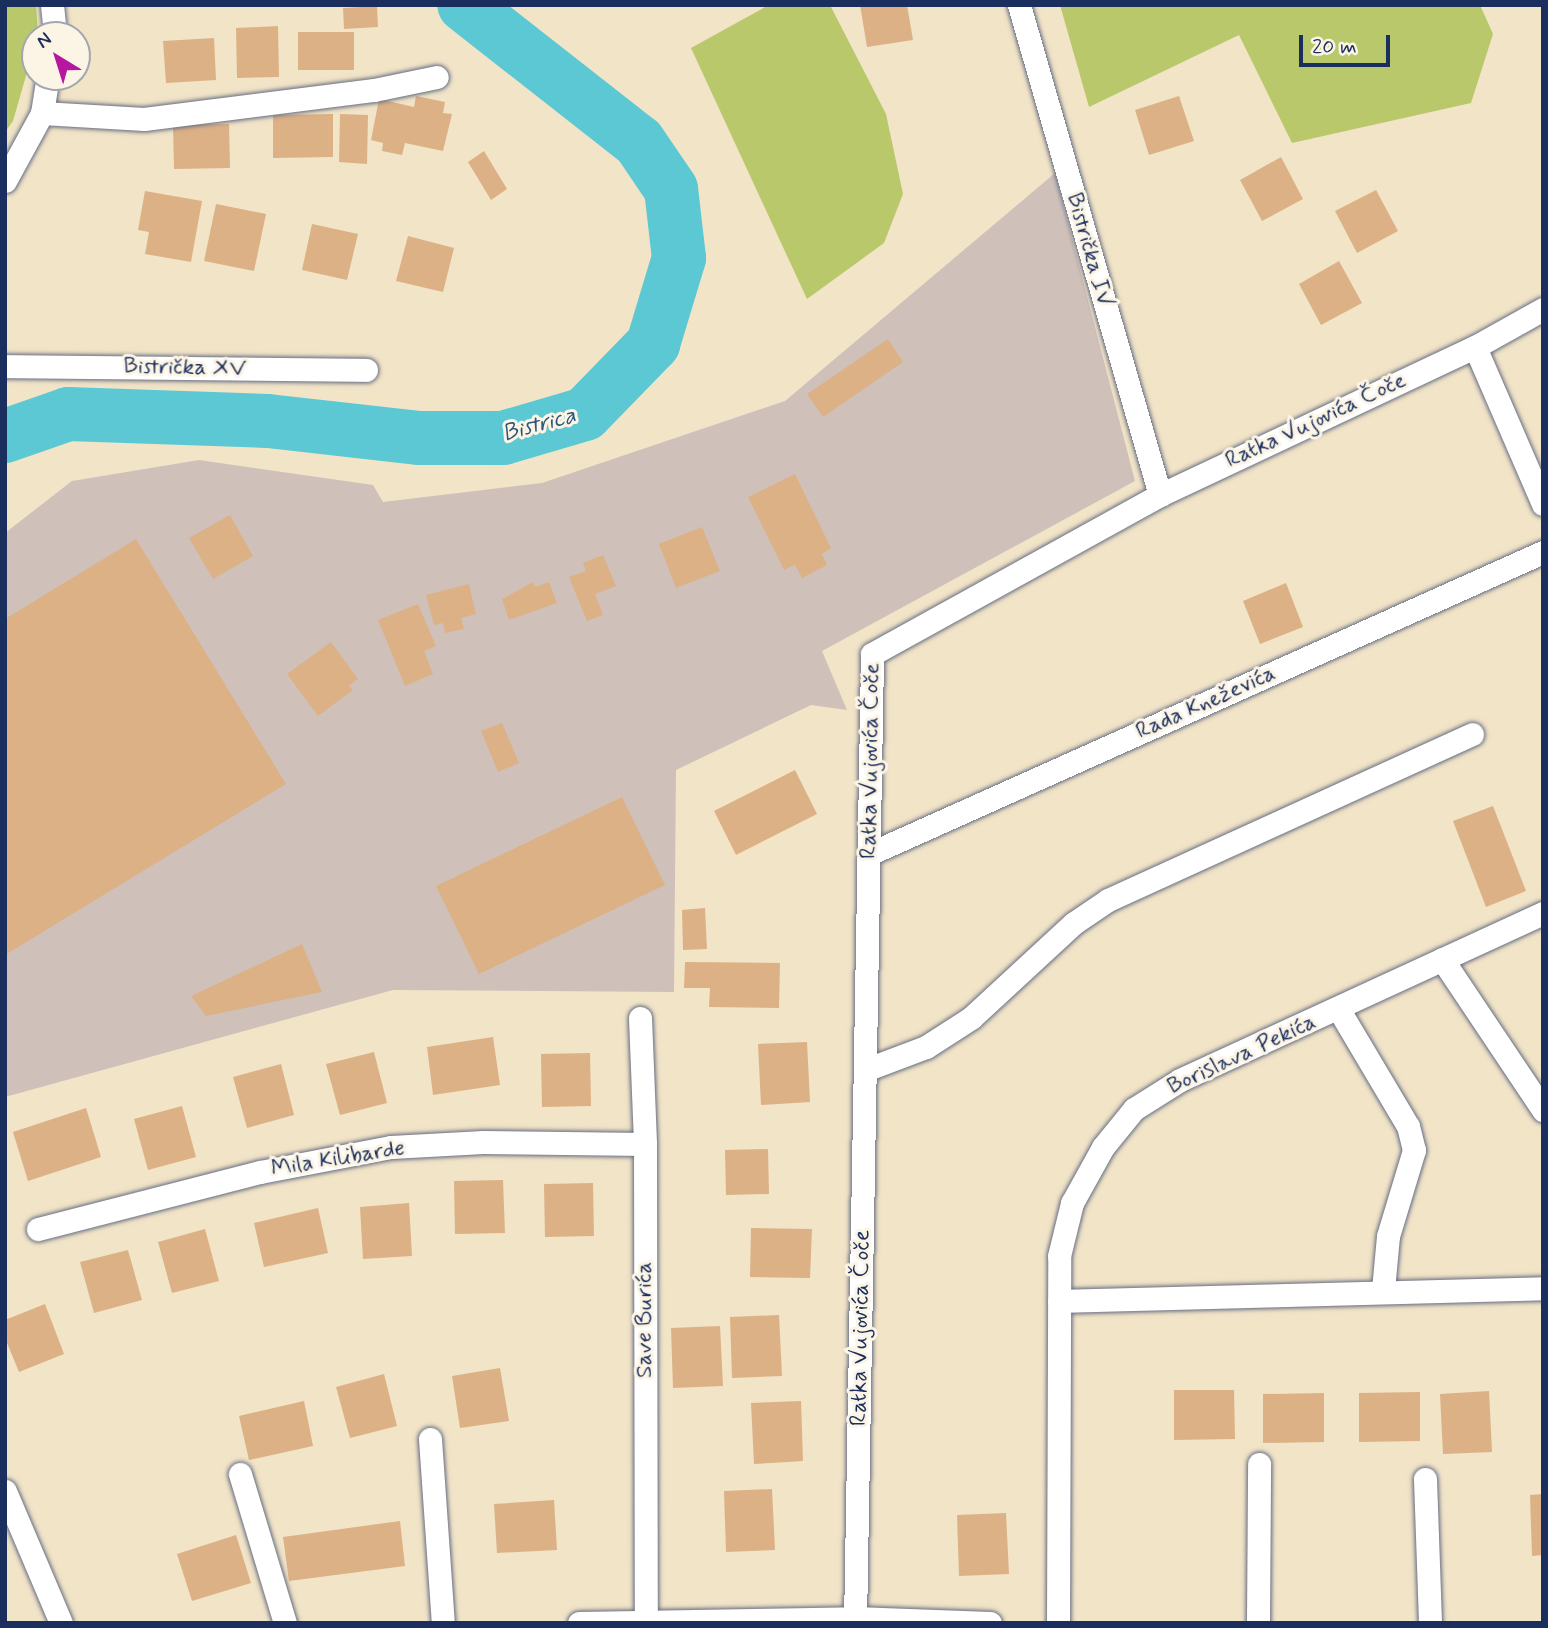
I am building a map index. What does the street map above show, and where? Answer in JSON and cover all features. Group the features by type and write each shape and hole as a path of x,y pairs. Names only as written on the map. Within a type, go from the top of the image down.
{"street":[{"name":"Bistrička IV","path":"1019,5 1160,495"},
{"path":"42,113 144,119 374,90 437,77"},
{"path":"5,181 42,113 46,91"},
{"name":"Ratka Vujovića Čoče","path":"855,1620 872,654 1160,495 1475,347 1543,309"},
{"path":"1475,347 1543,504"},
{"name":"Bistrička XV","path":"5,366 366,370"},
{"name":"Rada Kneževića","path":"869,854 1543,552"},
{"path":"865,1070 926,1047 971,1018 1074,923 1108,900 1472,734"},
{"name":"Borislava Pekića","path":"1058,1623 1059,1256 1072,1203 1103,1147 1134,1109 1180,1080 1339,1010 1543,913"},
{"path":"1442,959 1543,1110"},
{"path":"1339,1010 1408,1126 1414,1150 1388,1236 1382,1290"},
{"name":"Save Burića","path":"639,1018 645,1144 646,1622"},
{"name":"Mila Kilibarde","path":"38,1229 260,1172 391,1147 483,1142 645,1144"},
{"path":"1059,1301 1382,1290 1543,1288"},
{"path":"430,1439 443,1623"},
{"path":"1258,1623 1259,1464"},
{"path":"240,1474 285,1623"},
{"path":"1425,1479 1430,1623"},
{"path":"5,1491 61,1623"},
{"path":"579,1623 855,1620 990,1623"}],"shaded area":[{"path":"1055,173 1135,481 822,651 847,710 811,705 676,770 674,992 393,990 5,1097 5,533 72,481 199,460 373,485 383,502 542,483 785,401"}],"green space":[{"path":"5,5 36,5 37,21 21,21 22,91 13,121 5,132"},
{"path":"769,5 830,5 886,114 903,194 884,243 807,299 691,48"},
{"path":"1060,5 1480,5 1493,34 1471,103 1292,143 1239,35 1089,107"}],"building":[{"path":"860,5 907,5 913,40 867,47"},
{"path":"377,6 378,27 344,29 343,8"},
{"path":"278,26 279,77 237,78 236,28"},
{"path":"298,32 354,32 354,70 298,70"},
{"path":"214,38 216,80 166,83 163,41"},
{"path":"416,96 445,102 443,113 452,114 443,151 405,143 402,155 382,151 383,143 371,140 379,99 414,107"},
{"path":"1179,96 1194,141 1149,155 1135,110"},
{"path":"333,114 333,157 273,158 273,115"},
{"path":"340,114 368,115 367,164 339,162"},
{"path":"229,124 230,168 174,169 173,125"},
{"path":"484,151 507,189 491,200 468,162"},
{"path":"1281,157 1303,199 1262,221 1240,180"},
{"path":"1376,190 1398,231 1357,253 1335,211"},
{"path":"145,191 202,201 191,262 145,254 149,232 138,230"},
{"path":"216,204 266,214 254,271 204,261"},
{"path":"312,224 358,234 347,280 302,270"},
{"path":"408,236 454,248 443,292 396,281"},
{"path":"1339,261 1362,303 1321,325 1299,284"},
{"path":"888,339 903,362 823,417 807,394"},
{"path":"795,474 831,548 822,554 827,565 802,578 795,565 784,570 748,497"},
{"path":"230,515 253,556 213,579 189,538"},
{"path":"702,527 720,571 676,588 659,544"},
{"path":"136,539 286,784 5,955 5,619"},
{"path":"603,555 616,586 595,594 603,615 587,621 569,577 586,571 583,563"},
{"path":"533,582 535,587 549,582 557,603 509,620 502,599"},
{"path":"1286,583 1303,627 1260,644 1243,601"},
{"path":"469,584 476,614 461,618 464,629 445,633 443,623 434,625 426,595"},
{"path":"418,604 436,646 424,651 433,674 405,686 378,620"},
{"path":"331,642 358,679 349,686 353,690 318,716 287,674"},
{"path":"502,723 519,763 498,772 481,731"},
{"path":"795,770 817,814 736,855 714,811"},
{"path":"622,797 665,885 479,974 436,886"},
{"path":"1493,806 1526,891 1486,907 1453,821"},
{"path":"705,908 707,949 683,950 682,910"},
{"path":"302,944 322,992 206,1016 191,996"},
{"path":"685,962 780,963 779,1008 709,1007 710,988 684,988"},
{"path":"493,1037 500,1085 433,1095 427,1047"},
{"path":"807,1042 810,1102 761,1105 758,1044"},
{"path":"374,1052 387,1103 340,1115 326,1064"},
{"path":"590,1053 591,1106 542,1107 541,1054"},
{"path":"281,1064 294,1115 247,1128 233,1077"},
{"path":"182,1106 196,1157 148,1170 134,1119"},
{"path":"86,1108 101,1157 28,1181 13,1132"},
{"path":"768,1149 769,1194 726,1195 725,1150"},
{"path":"503,1180 505,1233 455,1234 454,1181"},
{"path":"593,1183 594,1236 545,1237 544,1184"},
{"path":"409,1203 412,1256 363,1259 360,1207"},
{"path":"318,1208 328,1253 264,1267 254,1223"},
{"path":"751,1228 812,1229 810,1278 750,1277"},
{"path":"205,1229 219,1281 172,1293 158,1242"},
{"path":"128,1250 142,1300 94,1313 80,1262"},
{"path":"45,1304 64,1354 19,1372 5,1338 5,1320"},
{"path":"779,1315 782,1376 732,1378 730,1317"},
{"path":"720,1326 723,1386 673,1388 671,1328"},
{"path":"500,1368 509,1421 460,1428 452,1376"},
{"path":"384,1374 397,1426 350,1438 336,1387"},
{"path":"1174,1390 1234,1390 1235,1439 1174,1440"},
{"path":"1489,1391 1492,1452 1443,1454 1440,1394"},
{"path":"1420,1392 1420,1441 1359,1442 1359,1393"},
{"path":"1324,1393 1324,1442 1263,1443 1263,1394"},
{"path":"304,1401 313,1446 249,1460 239,1416"},
{"path":"801,1401 803,1461 754,1464 751,1403"},
{"path":"772,1489 775,1550 726,1552 724,1491"},
{"path":"1543,1494 1543,1555 1532,1556 1530,1495"},
{"path":"554,1500 557,1550 497,1553 494,1504"},
{"path":"1006,1513 1009,1574 959,1576 957,1515"},
{"path":"400,1521 405,1566 289,1581 283,1537"},
{"path":"236,1535 251,1583 192,1601 177,1554"}],"waterway":[{"name":"Bistrica","path":"5,436 68,414 268,421 420,438 503,438 585,414 653,344 679,258 671,189 639,142 464,5"}]}
